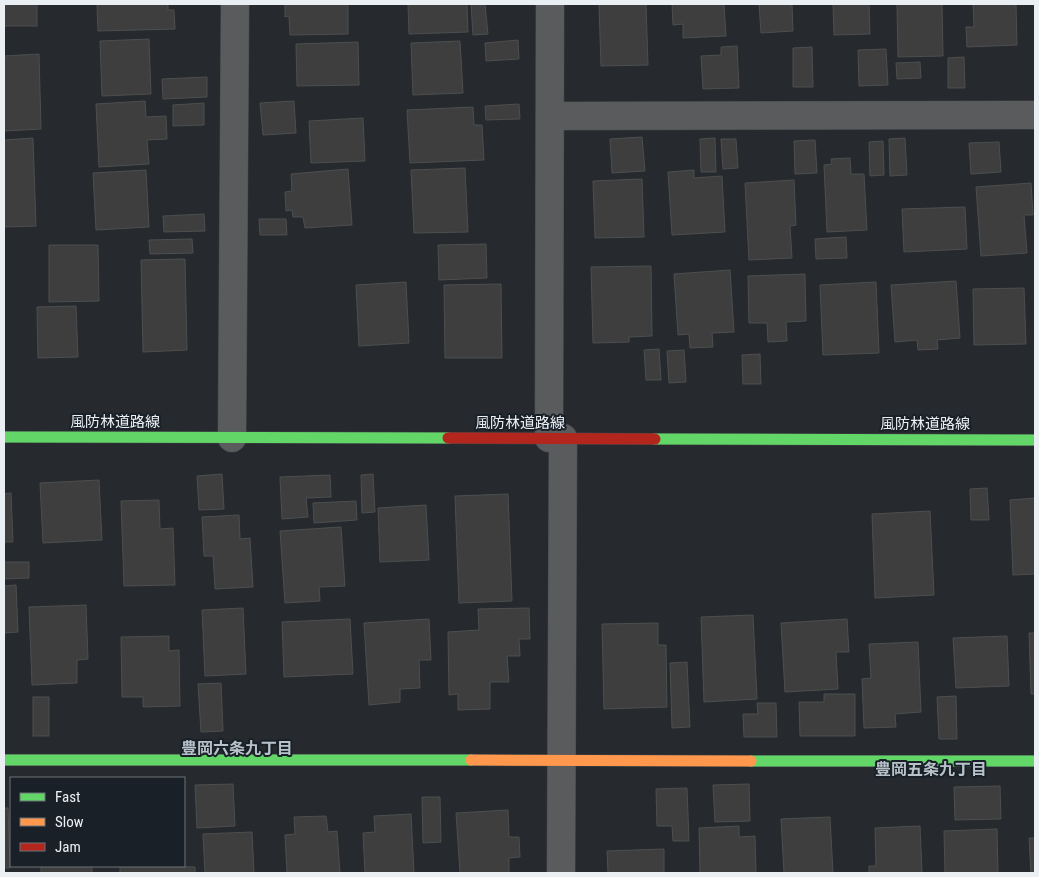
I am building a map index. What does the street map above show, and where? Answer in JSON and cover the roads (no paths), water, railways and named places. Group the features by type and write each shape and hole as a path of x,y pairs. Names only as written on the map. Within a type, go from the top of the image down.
{"street":[{"path":"232,438 235,4"},
{"path":"550,4 561,873"},
{"path":"551,116 1035,115"},
{"name":"風防林道路線","path":"4,437 1035,440"},
{"path":"4,760 1035,761"}],"district":[{"name":"豊岡六条九丁目","path":"237,748"},
{"name":"豊岡五条九丁目","path":"931,769"}]}
